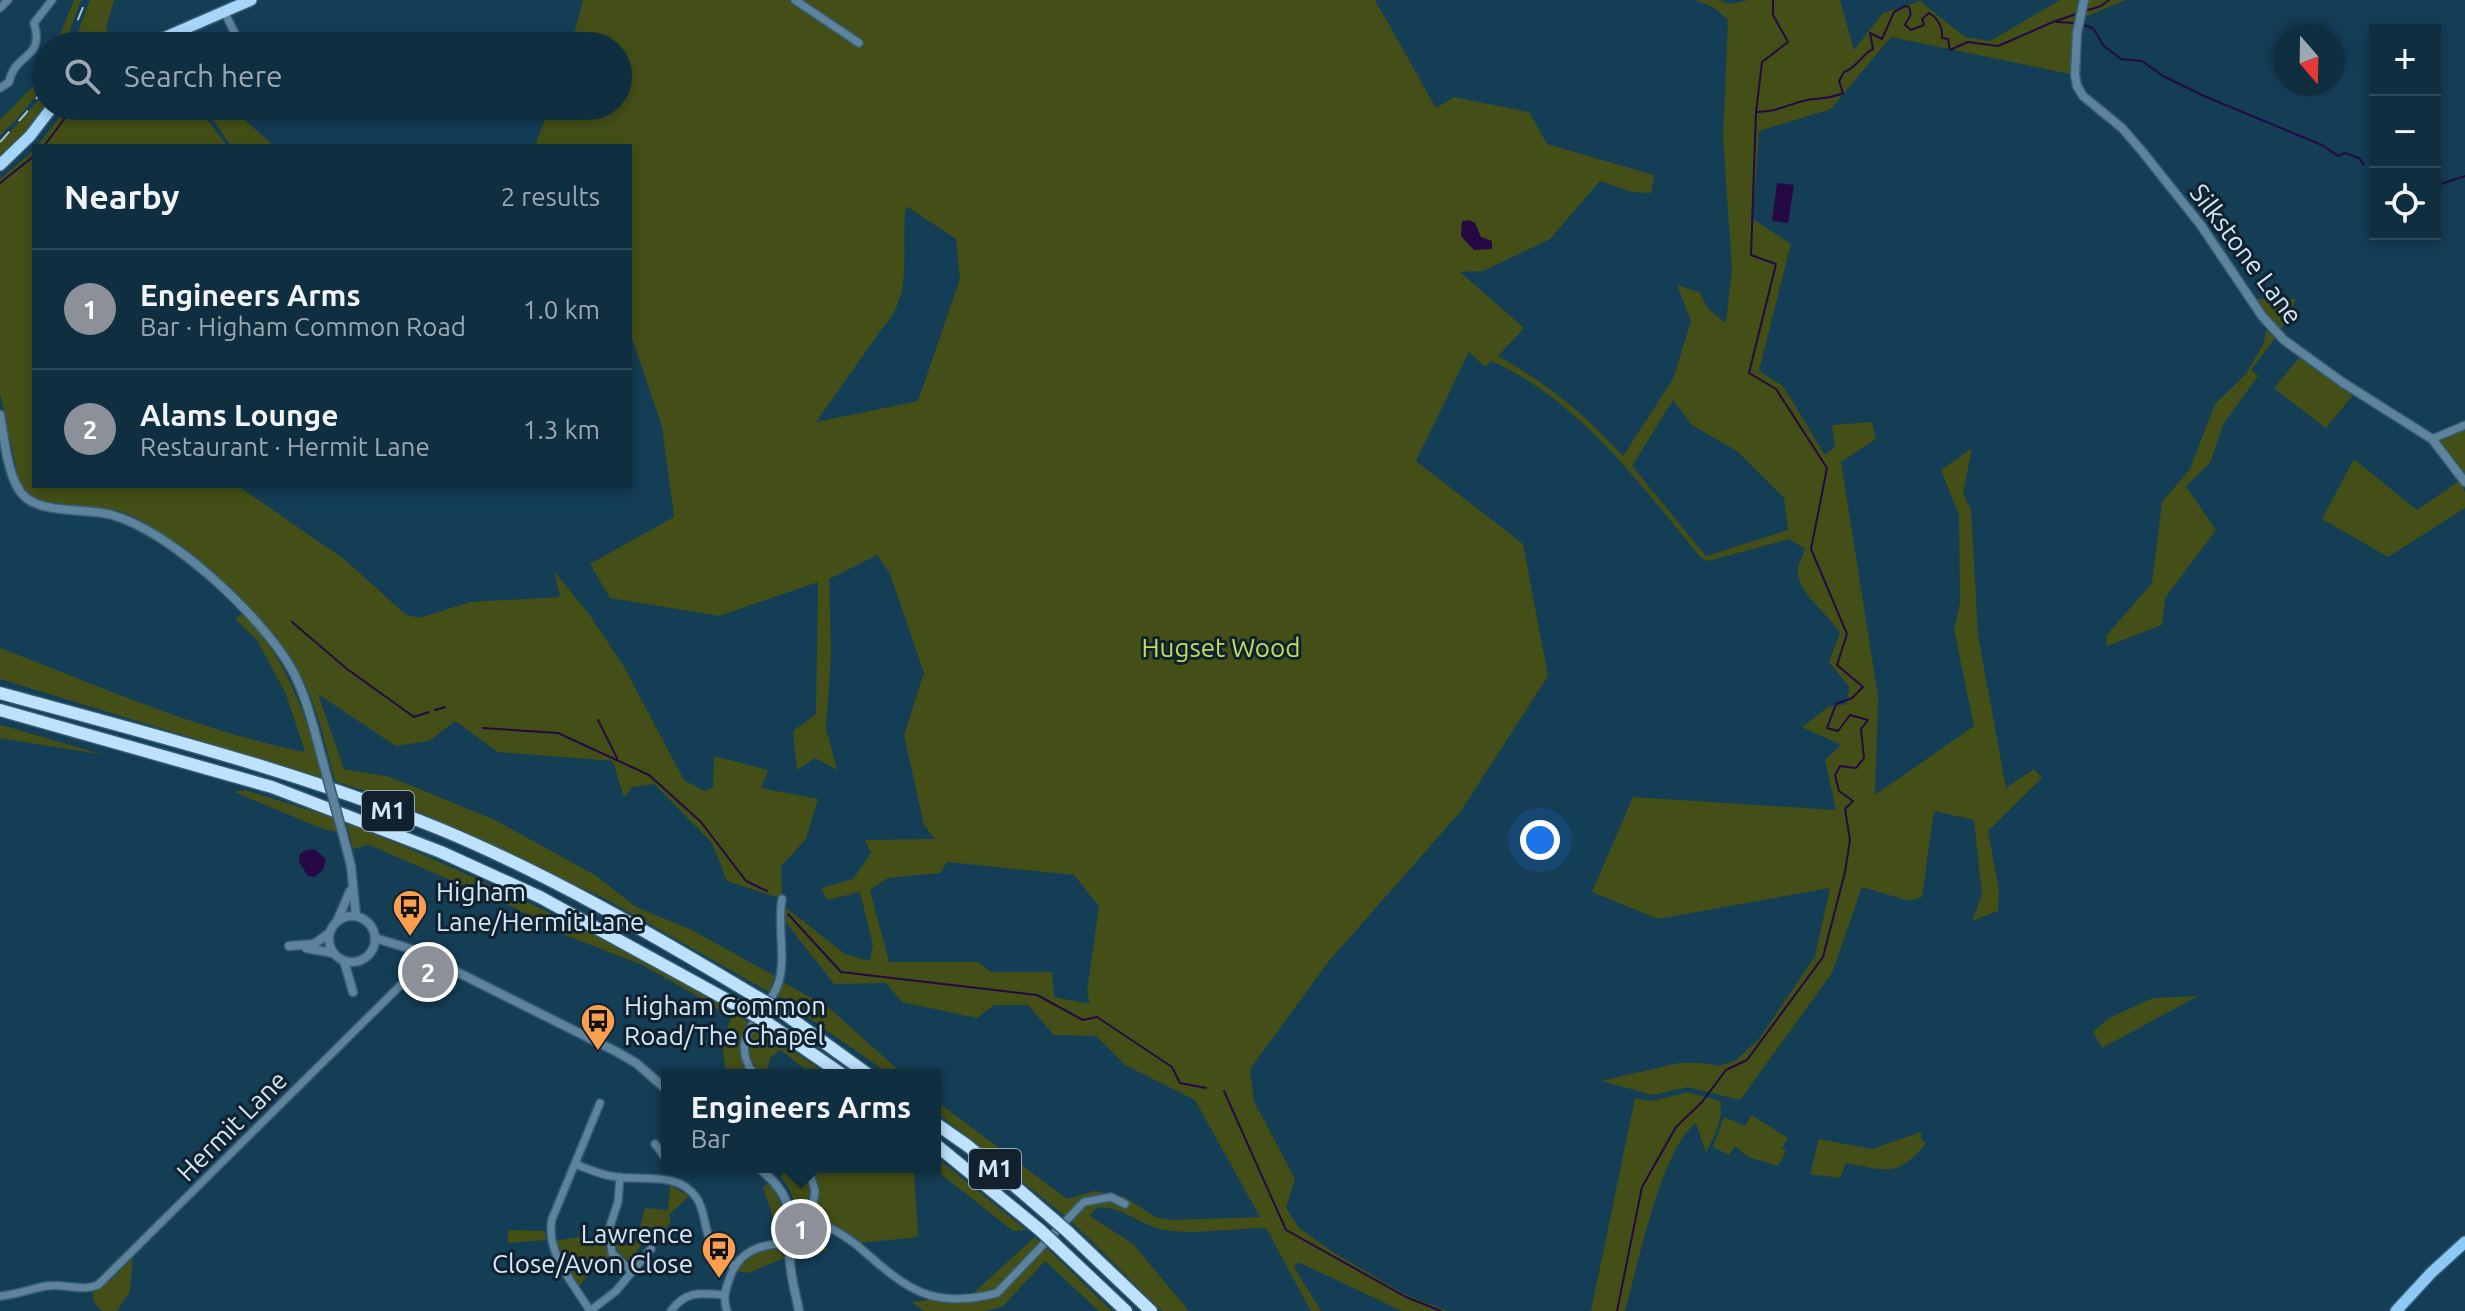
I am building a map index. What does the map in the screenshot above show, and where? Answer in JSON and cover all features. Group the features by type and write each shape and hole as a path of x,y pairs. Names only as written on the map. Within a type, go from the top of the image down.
{"highway":[{"path":"179,32 251,0"},
{"path":"0,165 42,120"},
{"name":"M1","path":"0,691 297,778 439,829 565,888 646,931 778,1009 861,1069"},
{"name":"M1","path":"0,713 73,729 272,787 441,852 540,897 742,1008 834,1069"},
{"name":"M1","path":"941,1127 968,1146 1068,1232 1151,1311"},
{"name":"M1","path":"941,1149 1040,1230 1126,1311"}],"main road":[{"path":"2396,1311 2465,1242"}],"street":[{"path":"0,8 8,0"},
{"path":"38,32 34,23 52,0"},
{"path":"795,0 859,43"},
{"name":"Silkstone Lane","path":"2084,0 2077,33 2075,75 2083,96 2122,128 2141,150 2200,224 2262,316 2284,340 2330,374 2432,439 2465,482"},
{"path":"225,13 234,32"},
{"path":"0,88 9,82 13,69 32,49"},
{"path":"0,415 14,480 21,494 40,506 112,514 170,544 251,616 291,669 305,698 343,835 356,916"},
{"path":"2432,439 2465,425"},
{"path":"352,879 349,895 330,931 314,944 289,946 333,953 344,961 360,961"},
{"path":"750,1069 744,1058 748,1031 779,983 782,899"},
{"path":"338,920 356,916 371,925 375,938 372,950 360,961 353,992 344,961"},
{"path":"330,931 333,953"},
{"path":"375,938 407,947 617,1052 636,1063 661,1085"},
{"path":"372,950 407,947"},
{"name":"Hermit Lane","path":"0,1296 20,1294 49,1285 89,1288 98,1285 428,958"},
{"path":"600,1103 549,1233 555,1254 590,1311 609,1298 651,1249"},
{"path":"655,1144 661,1152"},
{"path":"575,1164 601,1174 667,1178 683,1185 695,1196 703,1211 708,1236 714,1247 733,1266"},
{"path":"667,1173 667,1178"},
{"path":"764,1173 783,1191 788,1204 791,1220 790,1263 799,1311"},
{"path":"810,1173 815,1191 811,1217"},
{"path":"620,1177 618,1202 610,1226 612,1253 632,1272"},
{"path":"791,1220 811,1217 858,1246 911,1295 940,1306 963,1307 997,1293 1084,1202 1111,1197 1125,1204"},
{"path":"727,1311 724,1295 733,1266 748,1251 770,1244 789,1243"},
{"path":"671,1311 687,1295 696,1292 724,1295"}],"green space":[{"path":"74,0 81,0 69,32 61,32"},
{"path":"90,0 114,0 106,28 108,32 78,32"},
{"name":"Hugset Wood","path":"583,0 1375,0 1436,108 1454,97 1529,112 1547,144 1654,175 1651,193 1632,192 1600,181 1550,239 1483,271 1460,272 1524,328 1498,356 1565,400 1623,456 1673,379 1691,321 1677,285 1699,292 1709,310 1726,323 1732,268 1723,138 1728,20 1713,7 1695,0 1719,0 1730,4 1749,0 1840,0 1854,50 1883,13 1923,0 1921,2 1965,37 1990,41 2060,0 2077,0 2079,11 2070,74 1891,37 1831,109 1759,131 1753,219 1791,244 1759,371 1783,386 1825,455 1835,447 1832,425 1872,422 1876,439 1841,462 1878,696 1875,795 1974,726 1954,630 1960,603 1959,515 1941,470 1972,448 1963,494 1971,510 1978,635 2006,788 2034,769 2042,778 1988,831 1999,890 1998,911 1972,921 1982,895 1974,820 1934,811 1922,897 1909,901 1862,887 1832,973 1740,1100 1688,1087 1653,1095 1601,1081 1679,1063 1720,1066 1736,1060 1759,1039 1815,956 1830,888 1658,919 1592,892 1633,797 1836,810 1825,760 1841,745 1802,727 1828,707 1847,704 1849,687 1829,662 1840,633 1807,594 1798,577 1805,549 1789,539 1708,561 1701,558 1632,474 1581,422 1524,378 1492,361 1485,367 1469,352 1416,461 1523,544 1548,676 1461,811 1329,961 1250,1069 1254,1101 1295,1179 1286,1208 1299,1228 1336,1254 1406,1295 1448,1311 1402,1311 1298,1262 1294,1267 1321,1311 1311,1311 1266,1228 1175,1231 1156,1228 1114,1209 1096,1208 1090,1216 1133,1244 1189,1311 1162,1311 1070,1220 941,1116 941,1104 1067,1199 1094,1191 1123,1196 1155,1217 1172,1220 1260,1217 1195,1100 1125,1065 1096,1036 1054,1035 1028,1005 994,1005 977,1018 902,1002 886,983 834,984 781,916 784,906 845,954 870,961 873,945 860,892 827,900 821,888 853,879 871,853 865,840 935,839 924,825 904,735 924,673 890,574 877,555 829,579 831,653 826,728 837,770 815,758 797,770 793,731 816,714 818,582 719,616 610,598 590,564 674,517 662,427 632,338 632,144 536,144 545,120 632,120 632,32 575,32","holes":["906,206 956,239 960,279 918,401 816,422 892,317 904,272","1673,400 1692,425 1737,451 1784,498 1788,530 1706,556 1632,466","947,862 1074,875 1099,906 1087,992 1090,1004 1054,997 1052,972 991,972 978,962 889,962 870,890 888,878 940,873"]},
{"path":"2087,0 2126,0 2085,17"},
{"path":"32,87 32,100 0,136 0,120"},
{"path":"32,108 32,120 35,120 0,158 0,143"},
{"path":"57,120 208,120 226,144 39,144"},
{"path":"213,120 245,120 272,144 230,144"},
{"path":"32,152 32,488 241,488 344,559 405,614 419,618 470,602 560,597 554,571 589,614 623,665 684,780 704,791 713,788 714,756 768,770 761,788 818,799 806,839 781,866 782,899 727,881 712,843 654,784 632,787 624,798 613,761 498,752 455,721 429,741 396,746 318,694 344,769 390,777 495,820 595,875 636,907 690,929 775,976 769,992 604,898 372,793 335,781 318,718 304,682 273,635 226,586 174,542 125,513 44,501 24,491 19,482 0,393 0,179"},
{"path":"2255,299 2296,299 2280,331"},
{"path":"2266,330 2275,338 2251,370 2274,388 2299,358 2353,395 2326,428 2258,376 2224,423 2210,463 2186,486 2216,530 2165,598 2162,625 2107,646 2106,636 2152,583 2162,502 2190,469 2215,404 2245,375 2264,343"},
{"path":"2465,429 2465,474 2439,439"},
{"path":"2354,459 2417,510 2459,481 2465,492 2465,508 2388,557 2322,519"},
{"path":"242,614 272,650 294,690 323,778 0,679 0,648 188,720 305,752 286,694 257,640 235,619"},
{"path":"0,725 5,726 104,755 0,738"},
{"path":"245,790 334,818 337,832 234,792"},
{"path":"346,822 538,907 695,987 748,1022 741,1049 747,1069 725,1069 722,1042 731,1018 642,965 565,935 515,908 369,845 353,849"},
{"path":"783,982 829,1008 897,1069 882,1069 775,995"},
{"path":"2198,996 2102,1048 2093,1032 2109,1018 2153,998"},
{"path":"752,1024 820,1069 805,1069 780,1050 770,1058 767,1069 756,1069 749,1053"},
{"path":"1688,1092 1720,1101 1721,1115 1715,1134 1706,1153 1696,1123 1672,1156 1652,1210 1625,1311 1591,1311 1635,1098 1652,1101"},
{"path":"1751,1115 1788,1138 1782,1148 1786,1151 1778,1166 1748,1157 1735,1146 1729,1155 1713,1147 1724,1117 1745,1126"},
{"path":"1921,1132 1921,1139 1926,1143 1899,1167 1882,1169 1846,1163 1840,1178 1810,1174 1819,1139 1872,1149"},
{"path":"941,1161 1026,1230 1013,1231 940,1173"},
{"path":"782,1173 806,1173 811,1191 806,1214 796,1209"},
{"path":"815,1173 914,1173 918,1237 860,1243 814,1214 818,1191"},
{"path":"769,1183 780,1201 783,1214 784,1235 780,1237 763,1187"},
{"path":"670,1185 689,1196 669,1215 671,1222 652,1245 646,1240 631,1262 621,1255 615,1245 636,1242 645,1208 668,1210"},
{"path":"508,1230 545,1231 546,1240 508,1243"},
{"path":"820,1234 827,1250 804,1254 805,1239"},
{"path":"578,1237 605,1244 610,1258 600,1260 578,1288 558,1253 555,1241"},
{"path":"1035,1237 1112,1311 1099,1311 1045,1261 1002,1307 985,1311 924,1311 911,1302 971,1295"},
{"path":"777,1248 784,1258 748,1273 736,1271 754,1253"},
{"path":"133,1257 130,1291 117,1311 102,1311 95,1304 92,1293 115,1276"}],"shaded area":[{"path":"1777,183 1794,185 1788,223 1772,221"},
{"path":"1462,221 1475,223 1481,237 1492,241 1492,249 1474,250 1461,236"},
{"path":"314,849 326,859 323,870 314,877 308,876 299,862 300,854"}],"waterway":[{"path":"1617,1311 1642,1187 1676,1127 1702,1102 1726,1070 1747,1060 1823,957 1850,840 1845,809 1853,801 1839,791 1835,775 1840,766 1856,768 1864,758 1861,729 1868,720 1850,715 1838,731 1827,728 1836,704 1852,698 1863,687 1837,665 1847,634 1811,549 1827,468 1776,389 1749,373 1776,264 1751,255 1756,112 1762,62 1788,42 1773,15 1773,0"},
{"path":"2085,11 2109,0"},
{"path":"1757,112 1843,93 1839,81 1844,72 1873,49 1870,33 1882,39 1894,12 1905,6 1909,7 1910,13 1905,25 1911,30 1924,25 1922,19 1929,13 1939,24 1942,38 1948,39 1950,50 1968,42 1998,46 2079,13"},
{"path":"2057,22 2074,23"},
{"path":"2080,24 2093,28 2104,46 2121,59 2142,61 2163,76 2204,96 2322,145 2338,156 2345,153 2359,158 2364,165"},
{"path":"46,144 64,120"},
{"path":"0,183 32,158"},
{"path":"2441,184 2465,176"},
{"path":"292,622 347,669 414,717 429,712"},
{"path":"435,710 445,707"},
{"path":"598,720 617,758"},
{"path":"483,728 558,733 649,775 701,822 746,881 767,891"},
{"path":"788,914 841,972 1037,995 1083,1020 1097,1017 1172,1067 1180,1083 1206,1088"},
{"path":"1224,1091 1286,1230 1406,1297 1441,1311"}],"railway":[{"path":"73,32 86,0"},
{"path":"0,142 32,105"}],"place":[{"name":"Higham Lane/Hermit Lane","path":"410,938"},
{"name":"Alams Lounge","path":"428,972"},
{"name":"Higham Common Road/The Chapel","path":"598,1052"},
{"name":"Engineers Arms","path":"801,1229"},
{"name":"Lawrence Close/Avon Close","path":"719,1280"}]}
